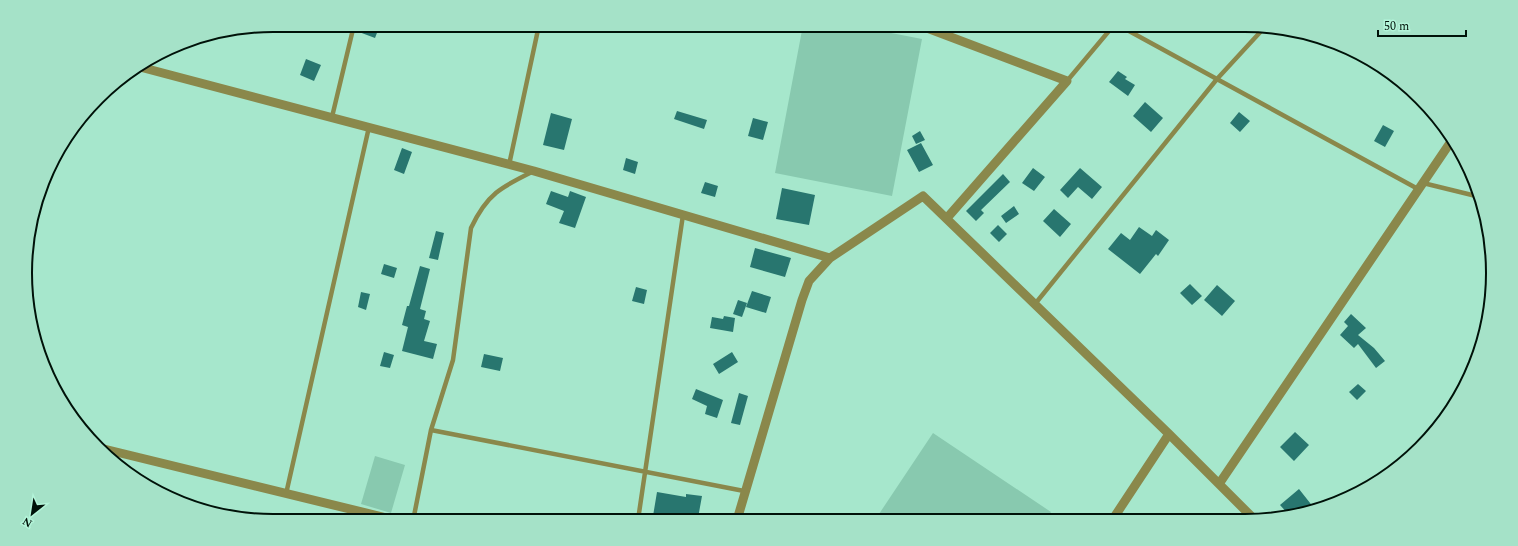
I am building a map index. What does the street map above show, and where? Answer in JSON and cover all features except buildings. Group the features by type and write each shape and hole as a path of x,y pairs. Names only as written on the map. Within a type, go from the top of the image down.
{"street":[{"path":"938,32 1067,81 947,218"},
{"path":"146,68 534,171 830,258"},
{"path":"1219,484 1449,145"},
{"path":"738,514 744,491 804,293 809,281 830,258 923,196 1169,434 1249,514"},
{"path":"1116,514 1169,434"},
{"path":"109,449 359,514"}],"lane":[{"path":"332,117 352,32"},
{"path":"509,165 538,32"},
{"path":"1067,81 1108,32"},
{"path":"1131,32 1420,186 1473,195"},
{"path":"1035,304 1217,79 1259,33"},
{"path":"286,494 369,127"},
{"path":"414,514 431,430 453,360 471,228 479,211 491,196 508,184 534,171"},
{"path":"639,514 683,215"},
{"path":"431,430 744,491"}],"green space":[{"path":"802,32 886,32 922,39 892,196 775,173"},
{"path":"933,433 1051,512 1050,514 879,514"},
{"path":"375,456 405,465 391,513 361,504"}]}
